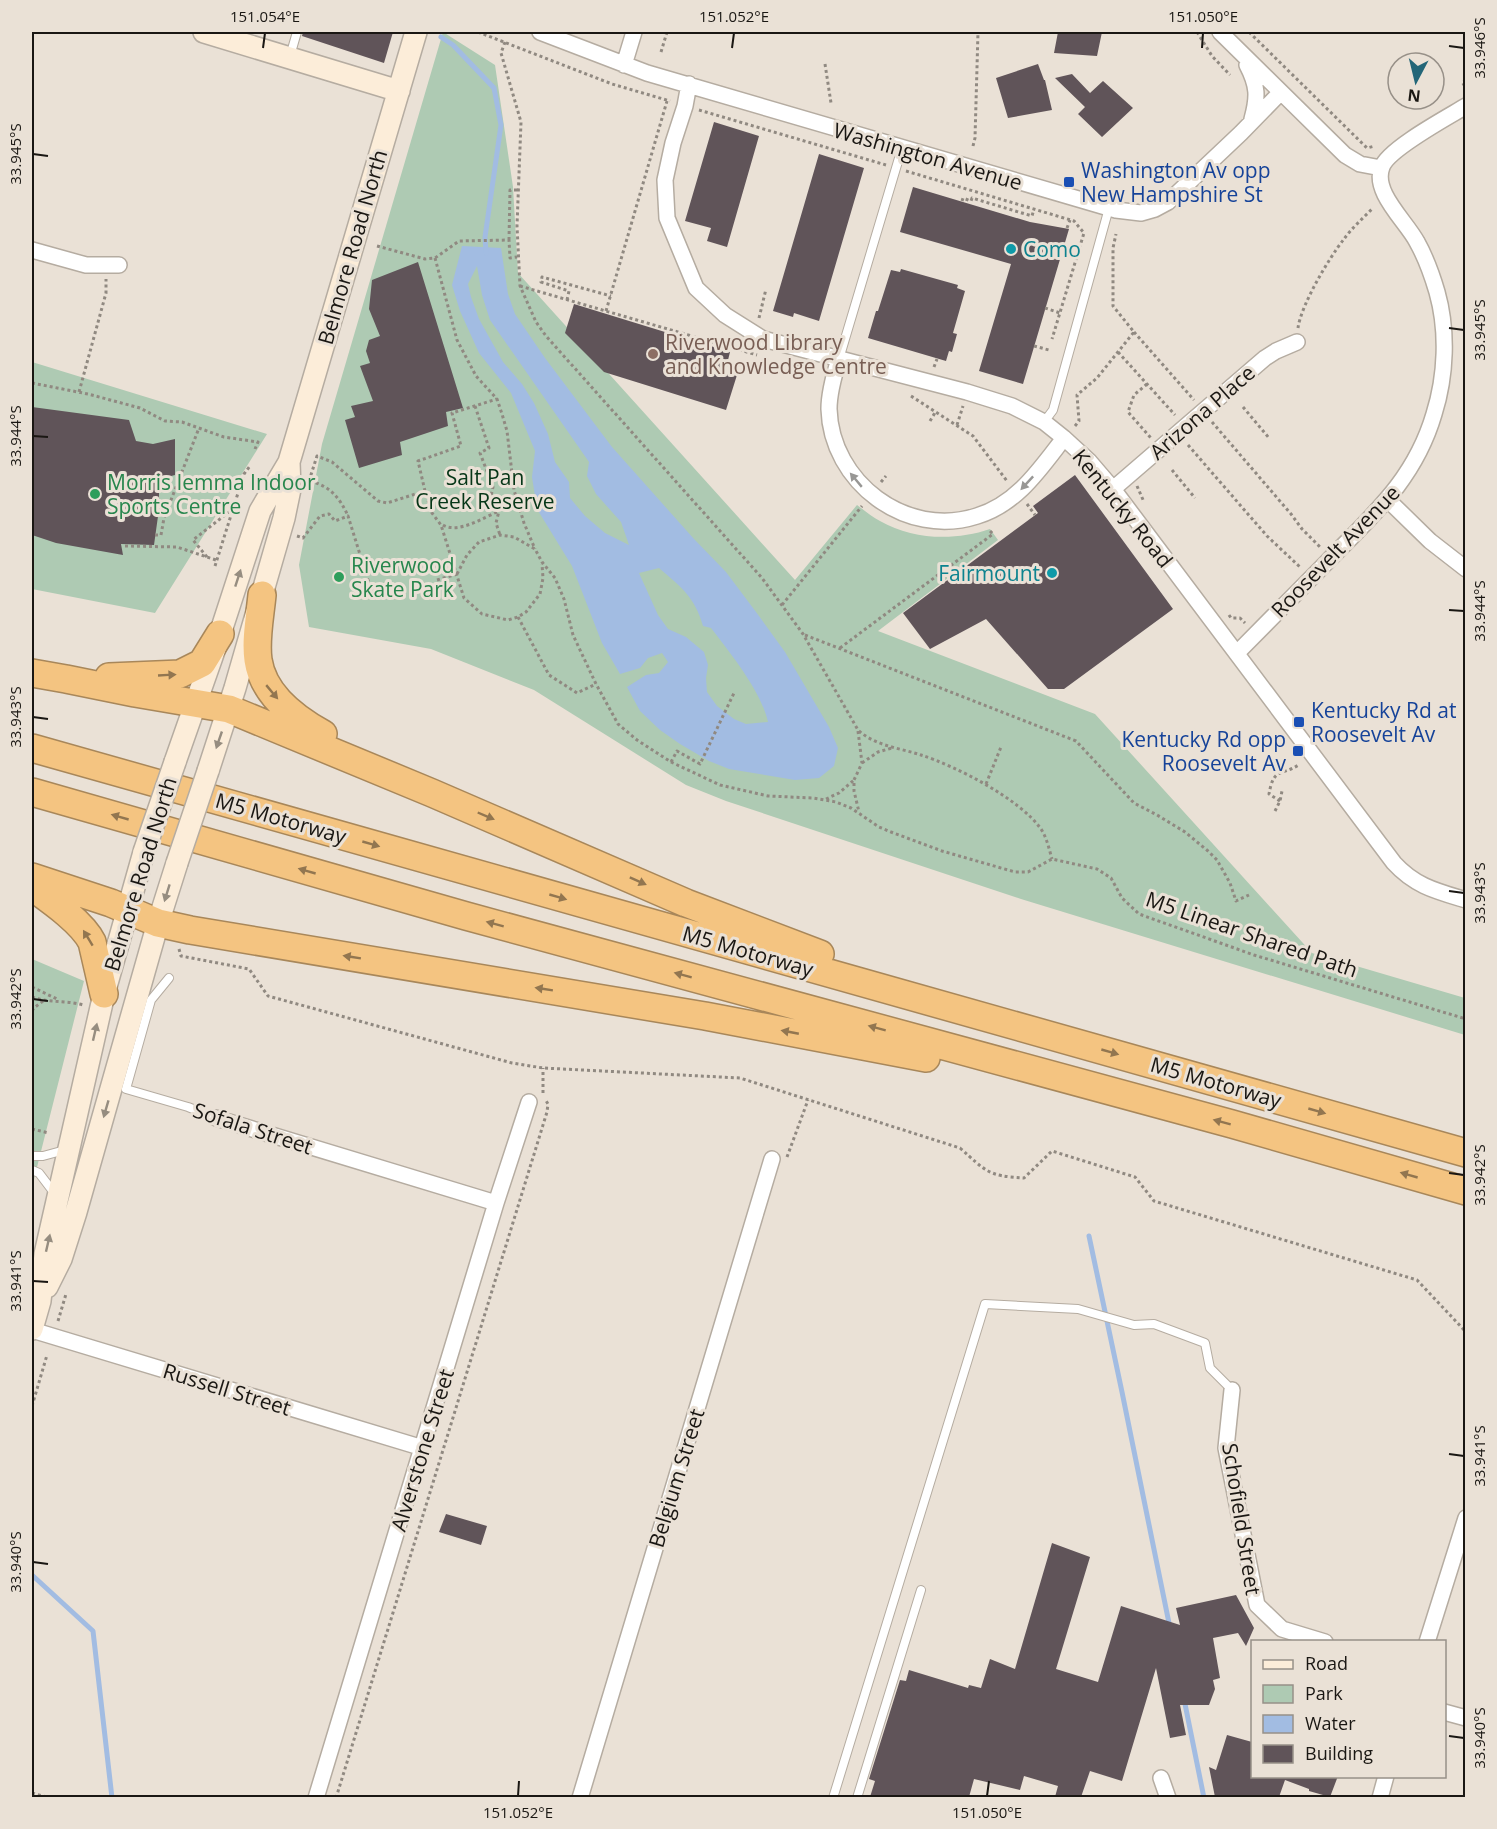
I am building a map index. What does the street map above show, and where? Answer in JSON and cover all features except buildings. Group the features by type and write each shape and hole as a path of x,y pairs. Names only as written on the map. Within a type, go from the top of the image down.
{"highway":[{"path":"262,595 258,660 268,688 294,716 432,793"},
{"path":"66,679 180,674 202,663 220,634"},
{"path":"32,673 229,709 707,911 802,948 1053,1036"},
{"name":"M5 Motorway","path":"32,748 1466,1153"},
{"name":"M5 Motorway","path":"32,792 466,916 1232,1124 1466,1191"},
{"path":"32,878 111,903 158,923 282,946 728,1020 1136,1099"},
{"path":"32,887 54,902 88,935 92,942 95,1000"}],"main road":[{"path":"204,32 399,90"},
{"name":"Belmore Road North","path":"32,1330 40,1301 45,1254 70,1149 95,1000 260,511 289,462 416,32"},
{"name":"Belmore Road North","path":"40,1301 61,1259 158,923 229,709 284,518 290,489 289,462"}],"street":[{"name":"Washington Avenue","path":"540,32 624,65 902,148 1128,212 1141,213 1168,202 1281,92"},
{"path":"624,65 634,32"},
{"path":"1220,32 1345,155 1360,164 1381,168 1388,158 1400,148 1466,106"},
{"path":"1242,54 1255,80 1257,91 1252,122"},
{"name":"Kentucky Road","path":"688,84 685,106 673,143 665,180 667,218 696,288 725,315 763,339 967,392 1012,406 1044,422 1089,461 1113,489 1394,863 1414,882 1466,900"},
{"name":"Roosevelt Avenue","path":"1237,652 1388,500 1411,467 1430,429 1440,390 1444,353 1442,313 1430,271 1412,233 1383,190 1381,168"},
{"path":"32,250 76,263 96,266 112,265"},
{"name":"Arizona Place","path":"1113,489 1265,358 1297,342"},
{"path":"839,359 830,396 830,423 834,440 847,468 858,483 889,507 905,514 939,522 957,521 977,516 1017,494 1064,438"},
{"path":"1388,500 1430,541 1466,569"},
{"name":"Alverstone Street","path":"316,1797 496,1203 529,1102"},
{"name":"Sofala Street","path":"216,1118 496,1203"},
{"name":"Belgium Street","path":"580,1797 772,1159"},
{"name":"Russell Street","path":"32,1330 423,1448"},
{"name":"Schofield Street","path":"1232,1390 1226,1448 1257,1605 1282,1629 1320,1640"},
{"path":"1428,1640 1466,1518"},
{"path":"1446,1713 1466,1718"},
{"path":"1161,1778 1168,1797"},
{"path":"1380,1797 1385,1778"}],"lane":[{"path":"290,58 297,32"},
{"path":"839,359 902,148"},
{"path":"1044,422 1053,410 1109,208"},
{"name":"Sofala Street","path":"169,978 151,1000 126,1089 188,1107 216,1118"},
{"path":"32,1156 43,1156 70,1149"},
{"path":"32,1170 39,1173 58,1197"},
{"path":"833,1797 985,1304 1078,1309 1134,1325 1154,1324 1205,1343 1210,1368 1232,1390"},
{"path":"857,1797 921,1590"}],"path":[{"path":"478,32 612,84 1074,221 1084,233 1052,339"},
{"path":"661,52 667,32"},
{"path":"973,146 978,32"},
{"path":"1197,32 1212,56 1230,75"},
{"path":"1249,32 1367,148 1374,146"},
{"path":"435,258 457,340 476,376 497,399 507,431 514,490 524,523 542,562 555,578 564,599 573,635 618,724 637,740 671,762 720,785 768,796 825,800 844,805 879,827 910,840 1014,872 1028,872 1052,859 1045,836 1036,823 986,784 938,761 864,736 858,730 803,634 782,605 738,550 546,336 533,316 520,286 518,190 521,122 501,53 505,42"},
{"path":"825,64 831,103"},
{"path":"1466,80 1462,82 1466,88"},
{"path":"606,311 667,101"},
{"path":"966,189 963,200 971,201 972,198 1032,216 1034,209"},
{"path":"518,190 510,190 508,240 510,258 518,257"},
{"path":"1297,342 1299,323 1314,288 1343,240 1373,208"},
{"path":"1068,228 1070,220"},
{"path":"1116,234 1113,248 1113,306 1184,388"},
{"path":"377,246 425,259 435,258 459,241 508,240"},
{"path":"79,392 112,265"},
{"path":"567,300 569,291 541,282 542,277 610,297"},
{"path":"520,286 761,356"},
{"path":"758,321 766,289"},
{"path":"1046,308 1060,313"},
{"path":"1075,426 1079,421 1077,395 1097,378 1134,332"},
{"path":"1034,346 1049,350"},
{"path":"1118,352 1166,405"},
{"path":"934,367 937,358"},
{"path":"784,362 817,372"},
{"path":"32,382 140,408 165,421 182,422 224,437 258,442 255,449"},
{"path":"1140,426 1128,412 1134,395 1147,384"},
{"path":"911,396 974,436 1035,515"},
{"path":"497,399 452,413 461,446 418,461 425,491 432,513 441,525 464,598 482,614 508,620 526,612 540,594 543,578 542,562"},
{"path":"957,425 963,404"},
{"path":"475,406 489,448 480,453 493,487 491,496 499,511 496,523 500,536"},
{"path":"1243,407 1269,438"},
{"path":"930,421 936,411"},
{"path":"1203,411 1302,529 1331,558"},
{"path":"156,535 161,535 164,518 199,428"},
{"path":"1177,434 1267,536 1311,578"},
{"path":"372,593 342,502 322,484 309,481 317,456 332,462 378,501 387,502 425,491"},
{"path":"214,566 244,474 250,466"},
{"path":"1172,471 1195,498"},
{"path":"782,605 884,479"},
{"path":"207,557 193,540 234,508"},
{"path":"441,525 450,529 459,528 499,511"},
{"path":"292,535 303,538 320,516 329,514 335,521 348,516"},
{"path":"436,580 456,574 467,555 479,542 500,536 514,537 535,549"},
{"path":"125,546 177,548 216,560"},
{"path":"839,648 920,589"},
{"path":"518,617 549,675 577,693 596,684"},
{"path":"803,634 1076,741 1134,803 1185,832 1208,851 1217,860 1230,883 1236,901 1249,895"},
{"path":"671,762 677,751 700,764 734,693"},
{"path":"858,730 862,763"},
{"path":"825,800 839,793 854,780 862,763 878,752 892,747"},
{"path":"986,784 1001,747"},
{"path":"1280,801 1269,794 1273,777 1281,771 1289,771 1300,764"},
{"path":"854,780 859,814"},
{"path":"1275,811 1282,791"},
{"name":"M5 Linear Shared Path","path":"1052,859 1097,869 1112,878 1122,898 1139,914 1254,955 1466,1019"},
{"path":"178,949 181,956 249,969 268,996 512,1063 543,1068 740,1078 960,1148 987,1172 1001,1176 1024,1178 1052,1151 1135,1177 1154,1201 1417,1280 1466,1332"},
{"path":"32,987 61,1001"},
{"path":"32,997 43,1001 95,1000"},
{"path":"32,1011 43,1001"},
{"path":"336,1797 547,1112 548,1104 542,1091 543,1068"},
{"path":"772,1159 786,1160 808,1100"},
{"path":"32,1129 49,1133"},
{"path":"32,1406 47,1355"},
{"path":"32,1792 50,1797"}],"green space":[{"name":"Salt Pan Creek Reserve","path":"443,32 495,65 513,187 518,273 795,580 857,505 874,518 906,532 920,535 949,537 990,529 998,540 878,631 1095,714 1312,953 1465,998 1465,1035 1021,899 726,801 686,785 534,690 431,649 309,627 299,565 322,444"},
{"path":"32,362 267,434 155,613 32,589"},
{"path":"32,959 84,981 32,1187"}],"water":[{"path":"462,246 501,248 508,294 515,314 545,358 612,447 726,572 785,652 829,727 838,748 834,766 819,778 795,780 729,769 709,761 680,744 660,730 640,711 627,687 646,675 659,673 668,662 662,653 648,658 640,668 620,674 602,643 572,566 537,509 532,477 535,451 511,393 479,353 460,311 452,285","holes":["477,266 482,295 490,320 589,462 587,476 596,494 621,522 629,545 605,533 585,516 570,498 569,482 555,462 548,434 534,403 522,384 503,362 479,319 468,284","659,568 686,593 696,607 703,626 711,628 736,661 759,698 768,722 746,724 734,719 717,706 707,692 708,665 704,652 686,637 668,629 658,615 639,573"]}],"waterway":[{"path":"441,37 453,45 494,88 501,125 485,237 486,253"},
{"path":"1089,1236 1170,1628"},
{"path":"32,1575 93,1631 112,1798"},
{"path":"1184,1699 1204,1798"}],"place":[{"name":"Washington Av opp New Hampshire St","path":"1069,182"},
{"name":"Como","path":"1011,249"},
{"name":"Riverwood Library and Knowledge Centre","path":"653,354"},
{"name":"Morris Iemma Indoor Sports Centre","path":"95,494"},
{"name":"Fairmount","path":"1052,573"},
{"name":"Riverwood Skate Park","path":"339,577"},
{"name":"Kentucky Rd at Roosevelt Av","path":"1299,722"},
{"name":"Kentucky Rd opp Roosevelt Av","path":"1298,751"}]}
